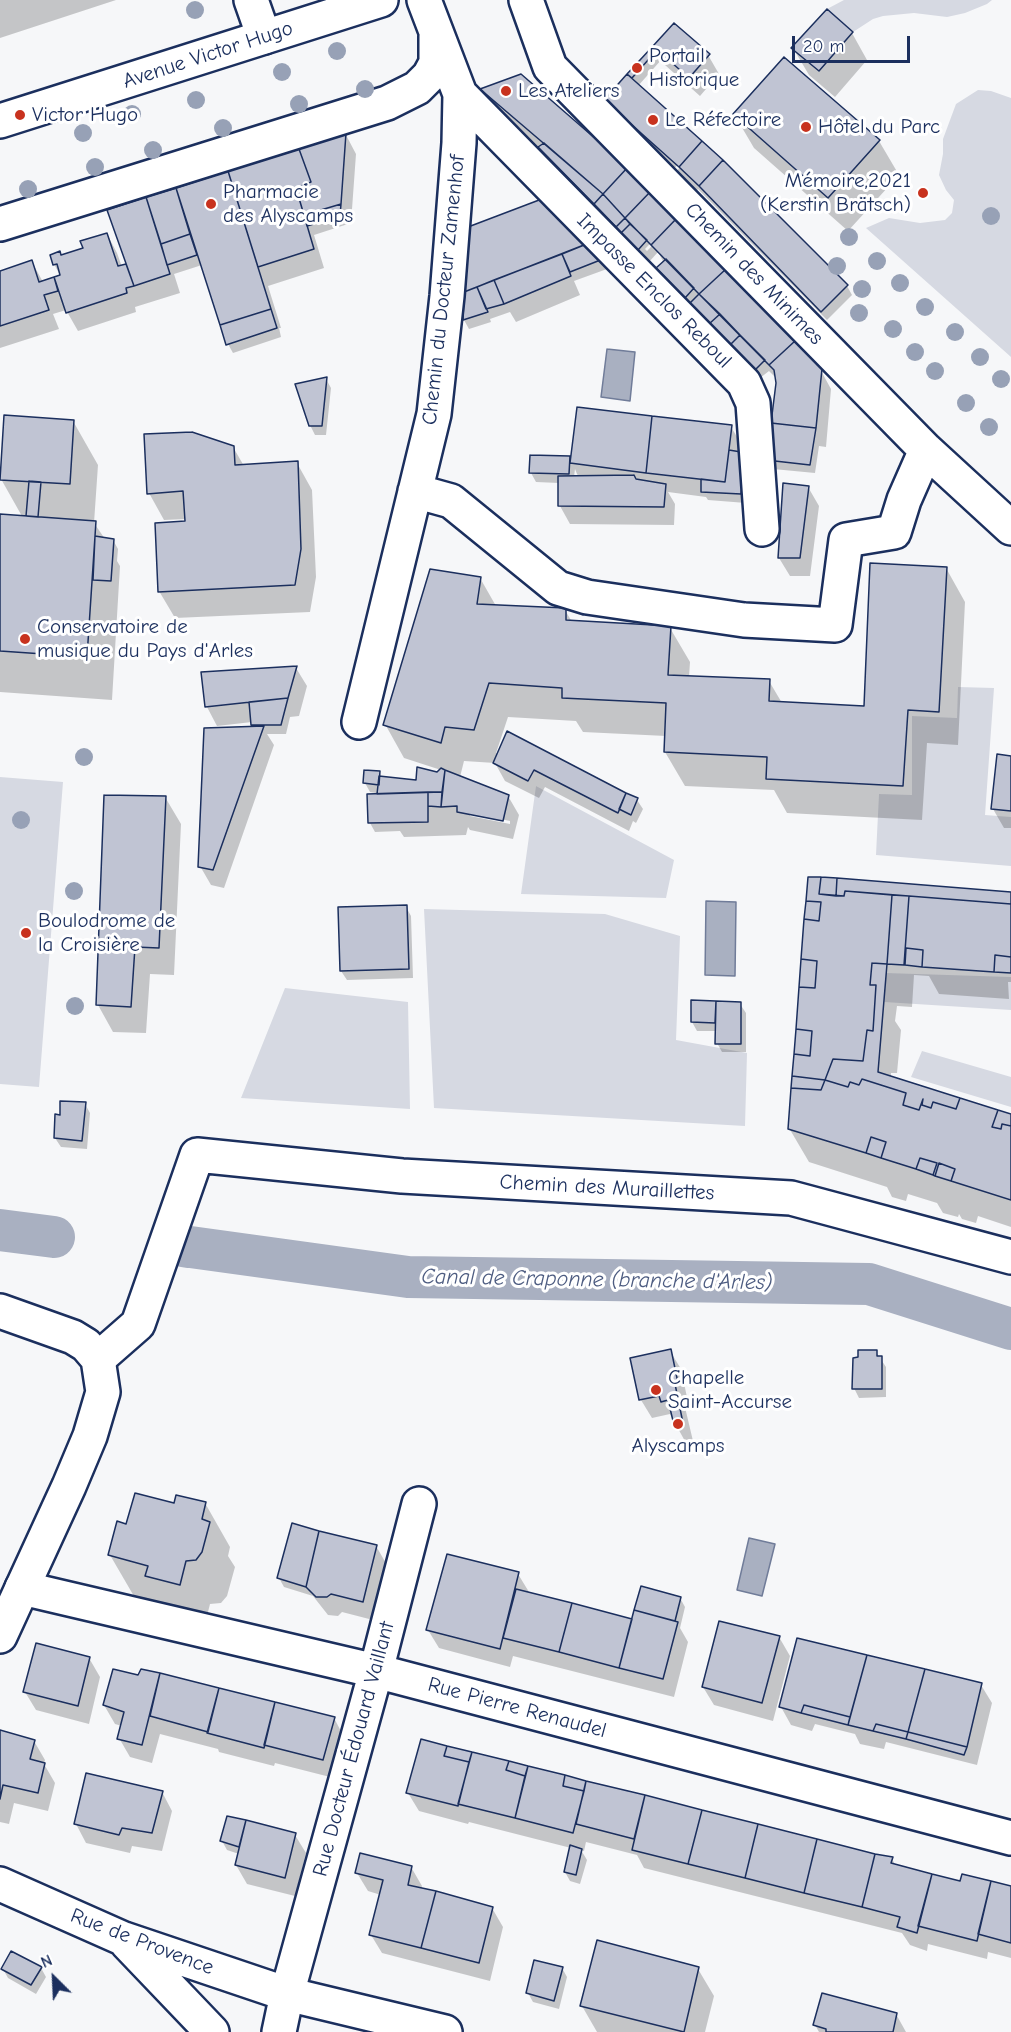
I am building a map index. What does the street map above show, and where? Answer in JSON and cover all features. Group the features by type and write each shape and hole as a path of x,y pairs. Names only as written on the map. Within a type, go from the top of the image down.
{"street":[{"path":"251,0 264,37"},
{"name":"Avenue Victor Hugo","path":"0,121 381,0"},
{"name":"Chemin du Docteur Zamenhof","path":"359,722 434,414 449,272 459,143 460,94 424,0"},
{"name":"Chemin des Minimes","path":"526,0 550,67 926,450 1011,528"},
{"path":"0,224 387,103 417,87 429,76 436,63 436,36"},
{"name":"Impasse Enclos Reboul","path":"460,94 744,383 753,403 762,529"},
{"path":"415,491 451,501 558,588 587,597 744,620 836,625 846,540 894,532 904,500 926,450"},
{"name":"Chemin des Muraillettes","path":"98,1359 138,1324 197,1155 402,1176 791,1198 1011,1257"},
{"path":"0,1311 73,1337 86,1345 98,1359 103,1392 90,1436 0,1636"},
{"name":"Rue Docteur Édouard Vaillant","path":"279,2032 287,1994 376,1671 419,1504"},
{"name":"Rue Pierre Renaudel","path":"22,1588 376,1671 1011,1838"},
{"name":"Rue de Provence","path":"0,1884 123,1939 287,1994 445,2032"},
{"path":"123,1939 212,2032"}],"shaded area":[{"path":"844,0 992,0 965,13 947,17 914,13 883,16 873,19 853,32 827,9"},
{"path":"978,90 991,91 1011,98 1011,357 866,228 889,218 920,223 945,220 952,213 954,200 939,175 943,139 956,104"},
{"path":"958,687 994,688 985,815 1011,817 1011,866 876,855 879,794 912,795 912,716 957,718"},
{"name":"Boulodrome de la Croisière","path":"0,777 63,782 39,1087 0,1084"},
{"path":"536,786 674,860 666,898 521,894"},
{"path":"424,909 605,914 680,936 676,1040 747,1053 745,1126 434,1108"},
{"path":"886,973 1011,977 1011,1010 884,1002"},
{"path":"285,988 408,1002 410,1109 241,1098"},
{"path":"922,1051 1011,1077 1011,1107 911,1077"}],"water":[{"path":"607,349 635,352 630,401 601,397"},
{"path":"706,901 736,902 735,976 705,975"},
{"path":"749,1538 775,1544 762,1596 737,1590"}],"building":[{"path":"827,9 853,32 819,71 791,48"},
{"path":"674,23 710,54 689,78 653,46"},
{"name":"Portail Historique","path":"653,46 657,50 632,78 627,74"},
{"name":"Hôtel du Parc","path":"784,57 880,140 828,198 733,114"},
{"path":"521,74 628,167 603,194 480,89"},
{"name":"Le Réfectoire","path":"627,74 702,141 679,167 604,100"},
{"path":"346,133 341,204 304,215 296,188 311,182 299,149"},
{"path":"702,141 723,160 699,186 679,167"},
{"path":"544,143 603,194 594,204 538,147"},
{"path":"299,149 311,182 296,188 314,249 258,267 228,171"},
{"path":"723,160 848,285 821,312 699,186"},
{"path":"628,167 651,191 625,218 603,194"},
{"path":"228,171 271,309 220,325 176,188"},
{"path":"176,188 190,234 161,244 146,197"},
{"path":"651,191 677,218 651,245 625,218"},
{"path":"603,194 625,218 616,227 594,204"},
{"path":"146,197 170,274 134,286 107,210"},
{"path":"547,197 589,243 464,292 468,227"},
{"path":"341,204 340,216 307,226 304,215"},
{"path":"625,218 630,224 621,233 616,227"},
{"path":"677,218 726,269 699,294 651,245"},
{"path":"630,224 647,240 638,250 621,233"},
{"path":"107,233 118,266 126,264 134,286 126,288 127,293 66,313 54,277 60,275 57,264 53,265 50,255 60,251 61,255 83,248 80,241"},
{"path":"190,234 197,255 167,265 161,244"},
{"path":"589,243 603,259 570,272 562,254"},
{"path":"562,254 571,276 504,304 494,280"},
{"path":"666,259 694,288 685,298 656,268"},
{"path":"32,260 39,282 54,277 58,291 44,295 49,310 0,326 0,271"},
{"path":"726,269 795,341 769,365 699,294"},
{"path":"494,280 504,304 486,309 477,287"},
{"path":"477,287 488,312 463,320 464,292"},
{"path":"699,294 720,314 709,324 690,303"},
{"path":"271,309 277,328 226,345 220,325"},
{"path":"720,314 740,335 730,345 709,324"},
{"path":"740,335 765,360 755,370 730,345"},
{"path":"795,341 822,369 816,428 771,423 776,383 774,370 769,365"},
{"path":"327,377 322,426 309,426 295,384"},
{"path":"577,407 652,416 646,473 570,463"},
{"path":"4,415 74,420 70,484 0,480"},
{"path":"652,416 732,425 725,482 646,473"},
{"path":"771,423 816,428 810,465 766,460"},
{"path":"192,432 234,446 235,465 298,461 301,549 295,585 158,592 155,523 185,521 183,491 147,494 144,434"},
{"path":"729,450 747,453 741,494 701,492 701,479 725,482"},
{"path":"530,455 570,456 569,474 529,473"},
{"path":"634,475 636,479 666,484 664,507 558,506 558,476"},
{"path":"29,481 41,482 38,517 26,516"},
{"path":"783,483 809,486 800,558 778,558"},
{"path":"0,514 96,521 87,657 0,651"},
{"path":"95,536 114,539 111,581 93,580"},
{"path":"870,563 947,567 939,712 908,710 903,786 766,779 767,757 664,752 666,703 562,698 562,688 489,683 474,730 445,727 441,743 383,725 430,569 481,577 477,604 566,608 566,620 671,626 668,675 770,679 769,701 864,706"},
{"path":"297,666 288,698 205,707 201,672"},
{"path":"288,698 281,725 251,725 249,702"},
{"path":"264,726 213,870 198,867 204,728"},
{"path":"507,731 626,793 618,813 534,770 528,781 493,763"},
{"path":"997,754 1011,756 1011,811 991,809"},
{"path":"417,767 437,772 441,768 445,770 442,792 377,794 379,776 416,780"},
{"path":"364,770 380,771 379,785 363,783"},
{"path":"445,770 509,795 503,821 457,812 457,806 441,807"},
{"path":"428,792 428,822 368,823 367,794"},
{"path":"428,792 442,792 441,807 428,806"},
{"path":"626,793 638,798 631,815 619,809"},
{"path":"104,795 166,796 159,948 135,947 131,1007 96,1005"},
{"path":"808,877 821,877 819,894 844,896 845,891 892,895 887,964 872,963 870,985 876,985 873,1031 867,1030 863,1061 833,1059 825,1080 792,1076 794,1054 810,1056 812,1031 796,1029 799,987 815,988 817,961 801,959 804,919 819,921 821,902 806,901"},
{"path":"821,877 837,878 836,896 819,894"},
{"path":"837,878 1011,892 1011,904 845,891 844,896 836,896"},
{"path":"892,895 909,896 904,965 887,964"},
{"path":"909,896 1011,904 1011,957 995,955 994,972 922,967 923,950 906,948 904,965"},
{"path":"806,901 821,902 819,921 804,919"},
{"path":"407,905 409,969 340,971 338,907"},
{"path":"906,948 923,950 922,967 905,965"},
{"path":"995,955 1011,957 1011,973 994,972"},
{"path":"801,959 817,961 815,988 799,987"},
{"path":"872,963 887,964 878,1072 960,1098 956,1109 933,1102 931,1108 922,1105 923,1099 919,1110 903,1105 906,1093 862,1079 859,1085 850,1082 848,1087 825,1080 833,1059 863,1061 867,1030 873,1031 876,985 870,985"},
{"path":"691,1000 716,1001 715,1023 691,1022"},
{"path":"716,1001 741,1002 741,1044 715,1044"},
{"path":"796,1029 812,1031 810,1056 794,1054"},
{"path":"792,1076 825,1080 821,1090 791,1088"},
{"path":"862,1079 906,1093 903,1105 919,1110 923,1099 922,1105 931,1108 933,1102 956,1109 960,1098 998,1110 992,1127 1001,1129 1002,1124 1011,1126 1011,1200 951,1181 955,1169 939,1163 935,1176 933,1175 937,1163 920,1158 916,1169 881,1158 886,1142 871,1137 866,1153 788,1129 791,1088 821,1090 825,1080 848,1087 850,1082 859,1085"},
{"path":"60,1101 86,1102 82,1141 54,1138 55,1114 60,1115"},
{"path":"998,1110 1011,1114 1011,1126 1002,1124 1001,1129 992,1127"},
{"path":"871,1137 886,1142 881,1158 866,1153"},
{"path":"920,1158 937,1163 933,1175 916,1169"},
{"path":"939,1163 955,1169 951,1181 935,1176"},
{"name":"Chapelle Saint-Accurse","path":"671,1349 683,1423 674,1425 668,1400 661,1402 659,1396 639,1400 630,1358"},
{"path":"858,1350 877,1350 877,1356 882,1356 882,1389 852,1389 853,1358 858,1357"},
{"path":"135,1493 174,1503 176,1495 206,1502 202,1519 210,1522 202,1552 196,1560 186,1561 180,1585 145,1576 148,1566 108,1555 117,1521 126,1524"},
{"path":"292,1523 319,1531 306,1587 277,1578"},
{"path":"319,1531 377,1545 363,1602 331,1594 327,1597 316,1597 306,1587"},
{"path":"447,1554 519,1572 500,1649 426,1630"},
{"path":"641,1586 681,1597 675,1621 634,1610"},
{"path":"516,1589 572,1603 559,1652 503,1638"},
{"path":"572,1603 632,1619 619,1668 559,1652"},
{"path":"634,1610 678,1622 663,1679 619,1668"},
{"path":"719,1621 780,1636 762,1703 702,1687"},
{"path":"797,1638 867,1655 850,1717 804,1705 801,1713 779,1707"},
{"path":"36,1643 90,1657 78,1706 23,1692"},
{"path":"867,1655 925,1669 908,1732 876,1724 873,1731 848,1725"},
{"path":"113,1669 138,1675 141,1669 160,1673 142,1745 117,1739 124,1712 103,1705"},
{"path":"925,1669 982,1683 967,1747 908,1732"},
{"path":"160,1673 219,1688 208,1732 150,1716"},
{"path":"219,1688 275,1702 264,1748 207,1733"},
{"path":"275,1702 335,1717 323,1760 264,1745"},
{"path":"804,1705 850,1717 848,1725 801,1713"},
{"path":"876,1724 908,1732 906,1739 873,1731"},
{"path":"0,1730 35,1740 30,1759 45,1763 38,1793 3,1785 0,1799"},
{"path":"908,1732 967,1747 964,1755 906,1739"},
{"path":"421,1739 447,1746 444,1756 469,1762 458,1806 406,1793"},
{"path":"447,1746 472,1752 469,1762 444,1756"},
{"path":"472,1752 509,1761 506,1770 525,1776 515,1818 458,1804"},
{"path":"509,1761 528,1766 525,1776 506,1770"},
{"path":"528,1766 565,1775 563,1786 584,1791 573,1833 515,1818"},
{"path":"86,1773 163,1791 152,1833 122,1828 119,1835 74,1824"},
{"path":"565,1775 586,1781 584,1791 563,1786"},
{"path":"586,1781 645,1795 634,1839 576,1824"},
{"path":"645,1795 702,1810 688,1864 632,1850"},
{"path":"702,1810 758,1824 745,1878 688,1864"},
{"path":"227,1816 246,1820 239,1847 220,1841"},
{"path":"246,1820 296,1833 285,1878 235,1865"},
{"path":"758,1824 817,1839 804,1893 745,1878"},
{"path":"817,1839 875,1854 862,1907 804,1893"},
{"path":"570,1845 582,1849 576,1875 564,1872"},
{"path":"360,1853 412,1866 408,1885 436,1891 421,1948 369,1935 383,1880 355,1873"},
{"path":"875,1854 893,1857 891,1863 932,1874 917,1933 897,1927 900,1917 862,1907"},
{"path":"932,1874 960,1881 962,1874 991,1881 977,1941 918,1926"},
{"path":"991,1881 1011,1886 1011,1943 978,1934"},
{"path":"436,1891 493,1907 479,1963 421,1948"},
{"path":"597,1940 699,1967 684,2032 580,2006"},
{"path":"11,1951 42,1967 31,1985 1,1969"},
{"path":"534,1960 563,1967 554,2001 526,1993"},
{"path":"822,1993 897,2013 893,2032 826,2032 826,2029 813,2025"}],"waterway":[{"name":"Canal de Craponne (branche d'Arles)","path":"0,1230 54,1237"},
{"name":"Canal de Craponne (branche d'Arles)","path":"189,1247 183,1246 408,1277 869,1284 1011,1329"}],"place":[{"name":"Portail Historique","path":"637,68"},
{"name":"Les Ateliers","path":"506,91"},
{"name":"Victor Hugo","path":"20,115"},
{"name":"Le Réfectoire","path":"653,120"},
{"name":"Hôtel du Parc","path":"806,127"},
{"name":"Mémoire,2021 (Kerstin Brätsch)","path":"923,193"},
{"name":"Pharmacie des Alyscamps","path":"211,204"},
{"name":"Conservatoire de musique du Pays d'Arles","path":"25,639"},
{"name":"Boulodrome de la Croisière","path":"26,933"},
{"name":"Chapelle Saint-Accurse","path":"656,1390"},
{"name":"Alyscamps","path":"678,1424"}]}
